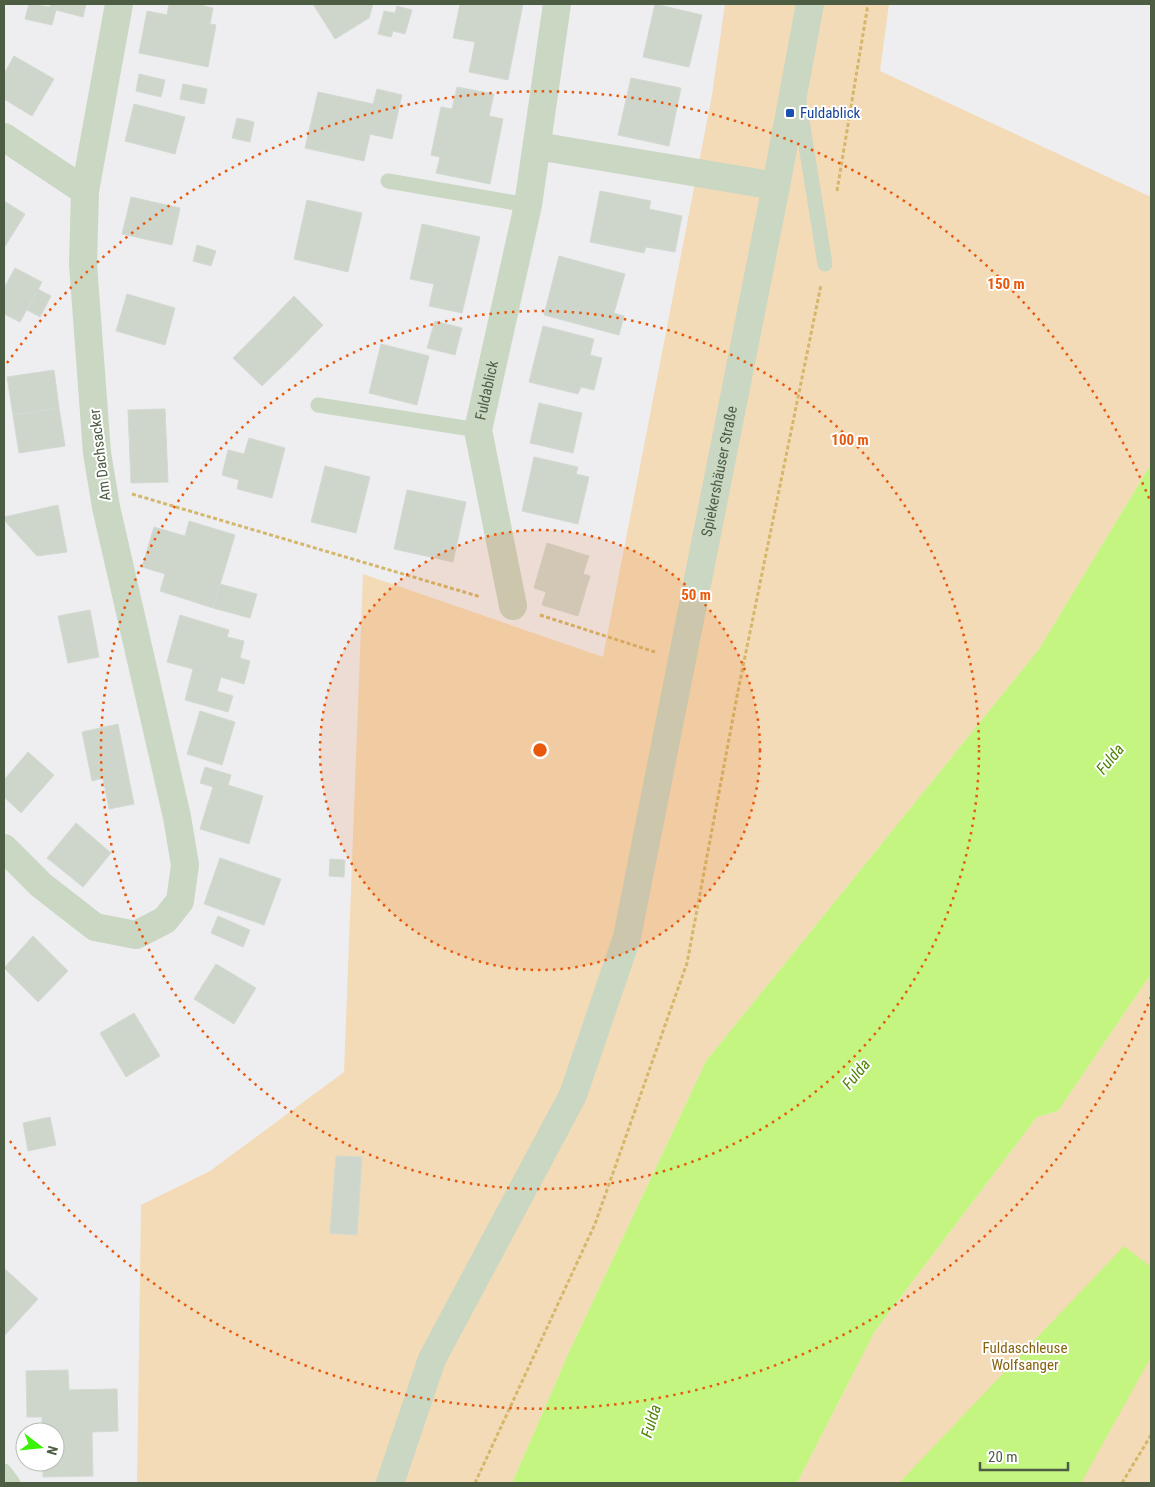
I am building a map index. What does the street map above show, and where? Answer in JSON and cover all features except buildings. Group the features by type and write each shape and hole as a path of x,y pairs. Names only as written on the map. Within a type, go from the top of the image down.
{"street":[{"name":"Am Dachsacker","path":"4,848 41,886 95,927 136,935 165,920 180,901 185,864 178,817 102,486 97,453 83,264 85,191 119,4"},
{"name":"Fuldablick","path":"512,606 478,430 528,205 557,4"},
{"name":"Spiekershäuser Straße","path":"390,1483 432,1359 573,1095 627,937 776,186 810,4"},
{"path":"4,137 85,191"},
{"path":"537,146 776,186"}],"lane":[{"path":"796,81 825,264"},
{"path":"388,181 528,205"},
{"name":"Fuldablick","path":"318,405 478,430"},
{"path":"4,1471 13,1483"}],"path":[{"path":"836,197 868,4"},
{"path":"475,1483 595,1224 687,963 738,691 825,264"},
{"path":"102,486 364,563"},
{"path":"1122,1483 1151,1435"}],"green space":[{"path":"725,4 889,4 880,71 1151,197 1151,464 1039,649 706,1061 569,1352 512,1483 137,1483 141,1205 210,1171 344,1072 363,574 603,657 712,95"},
{"name":"Fuldaschleuse Wolfsanger","path":"1151,974 1151,1483 797,1483 875,1331 1037,1117 1058,1111"}],"water":[{"name":"Fulda","path":"1151,464 1151,974 1058,1111 1037,1117 875,1331 797,1483 512,1483 569,1352 706,1061 1039,649"},
{"path":"1124,1246 1151,1267 1151,1357 1081,1483 899,1483"}],"place":[{"name":"Fuldablick","path":"790,113"}]}
